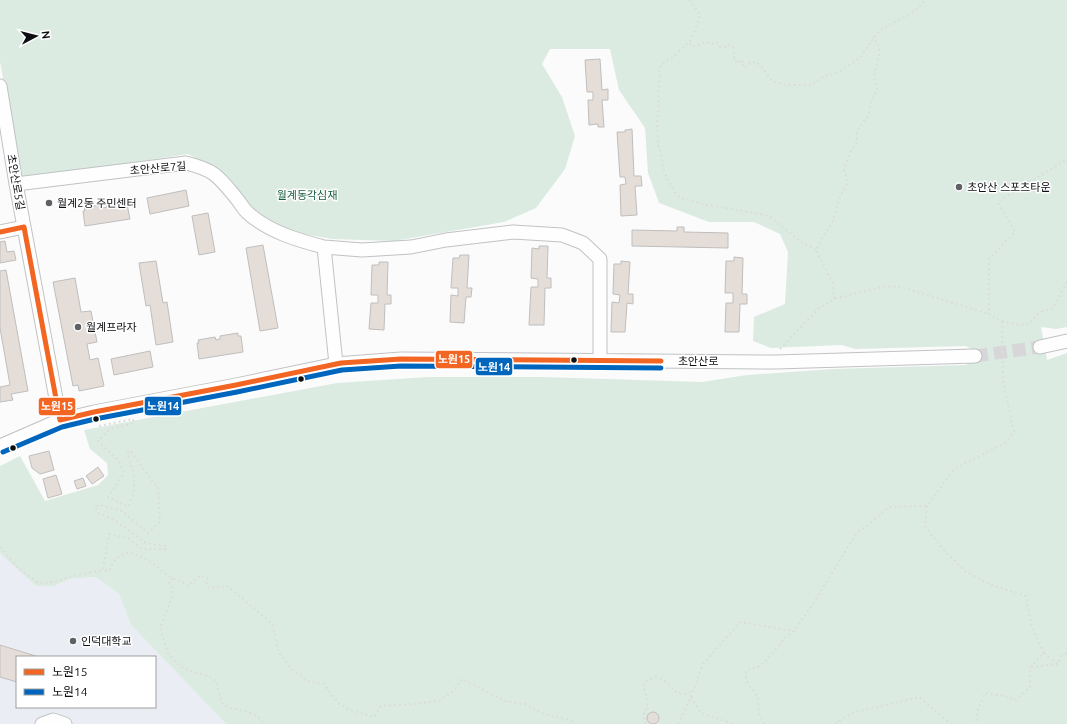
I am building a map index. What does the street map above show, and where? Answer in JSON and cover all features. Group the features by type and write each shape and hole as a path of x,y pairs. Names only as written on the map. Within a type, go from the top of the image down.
{"street":[{"name":"초안산로5길","path":"0,86 16,184 60,420"},
{"name":"초안산로7길","path":"16,184 186,163 203,167 218,176 248,213 274,232 324,247 362,250 411,247 446,240 513,232 562,235 583,244 600,259 600,361"},
{"path":"0,232 24,227"},
{"path":"324,247 336,364"},
{"path":"1040,347 1067,341"},
{"name":"초안산로","path":"0,446 60,420 336,364 401,359 776,362 975,356"}],"path":[{"path":"689,0 700,14 690,45 693,46 704,42 713,44 716,42 720,47 726,47 729,45 733,47 735,61 737,62 738,60 739,63 741,61 745,68 750,63 756,62 761,66 772,81 786,85 811,85 825,76 839,72 860,58 874,37 883,28 901,20 920,8 925,0"},
{"path":"816,250 832,223 840,197 848,182 844,170 849,155 857,142 857,131 868,116 872,98 877,90 874,76 880,51 874,37"},
{"path":"691,40 673,57 663,63 659,69 660,77 657,123 658,144 664,171 670,184 676,194 681,198 690,201 770,217 801,242 816,250 833,284 834,299"},
{"path":"989,314 990,259 1015,232 998,202 1067,159"},
{"path":"780,349 818,309 834,299 885,286 901,287 989,314 1002,322 1018,325 1029,324 1040,312 1053,308 1067,282"},
{"path":"1002,322 1002,380 1014,432 1005,443 954,469 927,506 926,526 942,548 966,572 992,585 1026,596 1032,628 1044,653 1058,664"},
{"path":"99,426 133,419 134,423 110,429 98,441 118,460 124,473 108,497 128,507 133,496 135,482 133,469 127,453 131,451 154,484 158,486 160,522 148,533 122,511 99,505 95,507 98,513 116,521 146,543 166,546 166,549 142,549 128,538 109,534 103,570"},
{"path":"764,724 759,713 758,698 745,679 746,672 750,668 757,668 765,662 785,638 794,631 813,604 856,534 889,507 927,506"},
{"path":"0,547 17,567 38,583 54,582 68,577 103,570 109,571 113,562 123,554 130,552 146,559 172,578 188,586 201,575 208,579 206,584 209,588 228,586 272,624 279,653 293,671 308,680 324,684 338,703 350,710 374,717 381,706 439,700 453,691 462,679 505,701 525,704 544,714 570,720 576,724"},
{"path":"172,578 169,583 173,589 172,596 160,628 168,652 175,662 184,669 208,676 216,681 222,703 229,708 245,711 257,716 265,724"},
{"path":"678,724 692,696 703,664 740,622 794,631"},
{"path":"1058,664 1062,655 1067,652"},
{"path":"976,724 978,710 985,693 1004,696 1016,700 1030,687 1030,667 1044,653"},
{"path":"1030,667 1058,664"},
{"path":"646,724 643,716 647,707 644,683 648,680 654,677 662,678 678,693 687,694 693,690"},
{"path":"692,696 701,713 734,724"},
{"path":"835,724 852,712 919,697 952,724"}],"shaded area":[{"name":"인덕대학교","path":"0,553 36,586 54,586 70,579 96,577 119,594 131,625 226,724 0,724"}],"green space":[{"name":"월계동각심재","path":"0,0 1067,0 1067,327 1056,329 1041,327 1047,360 1067,353 1067,724 226,724 131,625 119,594 96,577 70,579 54,586 36,586 0,553 0,466 20,456 45,501 98,485 108,475 107,463 90,449 84,430 337,383 428,377 543,377 702,382 747,375 833,369 966,365 974,359 974,351 966,346 855,349 842,345 771,348 753,341 754,317 785,304 788,252 780,234 754,222 709,222 659,203 648,173 645,128 619,90 610,49 550,49 542,64 562,97 575,136 565,169 536,208 504,222 394,241 332,239 286,231 259,215 241,198 219,170 188,154 22,180 0,62"}],"building":[{"path":"600,59 602,90 608,89 608,100 602,100 604,127 598,127 598,124 589,125 588,100 593,100 593,92 587,92 585,60"},
{"path":"632,129 634,176 641,176 642,186 635,186 637,215 621,216 620,185 626,184 625,177 620,177 617,132 625,132 625,130"},
{"path":"186,190 189,206 150,214 147,198"},
{"path":"124,201 125,204 127,204 130,219 85,226 83,211 85,211 84,207 102,205 102,208 107,207 106,204"},
{"path":"208,213 215,252 199,255 192,216"},
{"path":"677,227 684,227 684,232 728,233 728,248 632,246 632,230 677,231"},
{"path":"5,241 7,252 14,251 16,260 0,263 0,242"},
{"path":"263,245 278,328 260,331 246,248"},
{"path":"539,246 548,246 547,278 551,278 551,288 545,288 544,325 529,325 531,287 538,287 538,279 531,278 532,248 539,249"},
{"path":"460,255 469,255 467,288 472,288 471,297 466,297 464,323 450,322 451,295 458,296 458,288 451,288 453,258 459,258"},
{"path":"734,257 743,258 742,294 747,294 747,304 740,304 739,332 725,332 726,303 733,303 733,293 725,293 726,261 734,261"},
{"path":"156,261 163,303 167,302 173,342 156,345 150,305 146,306 139,263"},
{"path":"621,261 630,262 628,294 633,294 633,304 627,303 625,332 611,332 612,302 619,303 620,295 613,294 614,264 621,264"},
{"path":"379,262 388,262 387,295 391,295 391,304 385,304 384,330 369,329 371,303 378,303 378,295 371,295 372,265 379,265"},
{"path":"6,270 28,391 11,394 13,400 0,402 0,387 10,385 0,328 0,271"},
{"name":"월계프라자","path":"75,278 81,312 91,311 97,342 87,344 90,360 98,358 104,386 79,391 78,385 73,386 53,282"},
{"path":"238,333 238,336 241,336 243,352 199,359 198,340 215,337 216,340 220,339 220,336"},
{"path":"150,351 153,367 114,375 111,359"},
{"path":"49,451 54,470 40,474 32,468 29,456"},
{"path":"98,467 104,476 92,484 86,476"},
{"path":"56,475 62,494 48,498 43,479"},
{"path":"83,478 86,486 77,489 74,481"},
{"path":"0,645 36,656 16,656 16,682 0,677"},
{"path":"651,712 655,712 659,718 655,724 651,724 647,720 647,716"}],"tunnel":[{"path":"975,356 1040,347"}],"transit line":[{"name":"노원15","path":"0,232 24,227 60,420 341,363 401,359 661,361"},
{"name":"노원14","path":"3,452 62,427 95,419 342,370 401,366 661,368"}],"place":[{"name":"초안산 스포츠타운","path":"959,187"},
{"name":"월계2동 주민센터","path":"49,203"},
{"name":"월계프라자","path":"78,327"},
{"name":"인덕대학교","path":"73,641"}]}
